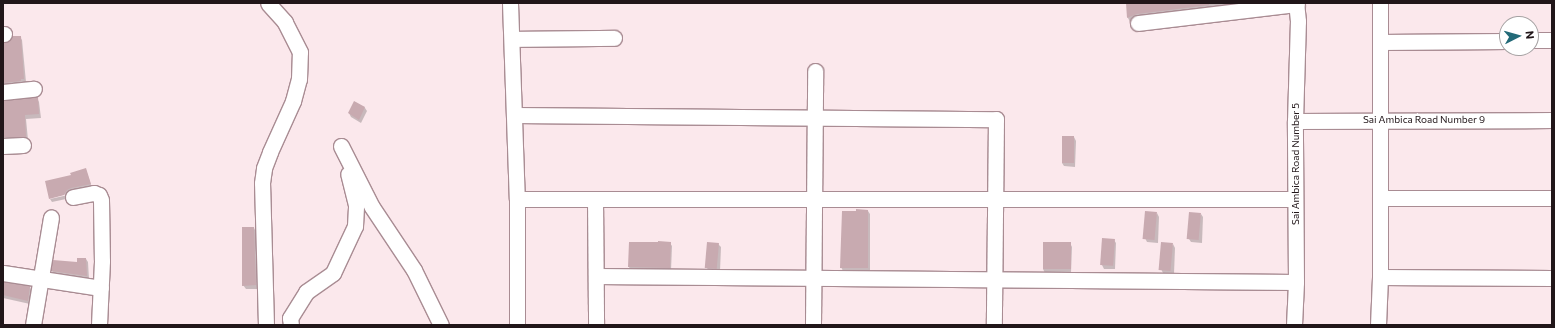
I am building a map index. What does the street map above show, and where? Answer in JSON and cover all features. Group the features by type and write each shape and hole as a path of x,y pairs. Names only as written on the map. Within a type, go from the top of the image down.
{"street":[{"path":"266,325 262,183 264,168 270,152 293,101 298,79 300,52 285,22 268,3"},
{"path":"510,3 517,199 517,325"},
{"path":"1138,23 1296,3"},
{"name":"Sai Ambica Road Number 5","path":"1294,325 1296,282 1295,120 1298,21 1296,3"},
{"path":"1378,325 1380,277 1380,3"},
{"path":"512,39 614,38"},
{"path":"1539,40 1552,40"},
{"path":"1380,42 1499,41"},
{"path":"813,325 815,71"},
{"path":"3,92 34,89"},
{"path":"514,115 996,119 994,325"},
{"name":"Sai Ambica Road Number 9","path":"1295,120 1552,120"},
{"path":"3,146 23,145"},
{"path":"291,325 290,318 306,292 333,272 356,226 356,205 340,146 372,207 414,270 442,325"},
{"path":"74,197 94,193 99,195 101,200 101,288 99,325"},
{"path":"1380,198 1552,198"},
{"path":"517,199 1295,199"},
{"path":"595,199 596,325"},
{"path":"33,325 51,217"},
{"path":"3,273 101,288"},
{"path":"596,276 1296,282"},
{"path":"1380,277 1552,278"}],"building":[{"path":"1126,3 1209,3 1209,5 1137,14 1127,18"},
{"path":"12,36 21,36 24,79 21,79 21,81 3,83 3,43 9,42"},
{"path":"38,97 39,114 25,115 26,137 3,137 3,101"},
{"path":"354,101 365,107 359,120 348,113"},
{"path":"1062,136 1074,136 1074,163 1062,163"},
{"path":"86,168 91,184 71,188 67,190 64,195 49,199 45,181 71,175 70,173"},
{"path":"856,209 868,210 868,268 840,268 842,211 856,211"},
{"path":"1145,211 1157,212 1155,240 1143,239"},
{"path":"1189,212 1201,213 1199,240 1187,239"},
{"path":"242,227 254,227 256,285 242,286"},
{"path":"1102,238 1115,239 1113,266 1100,265"},
{"path":"629,242 671,242 670,268 628,267"},
{"path":"707,242 719,243 717,269 705,268"},
{"path":"1043,242 1071,242 1071,269 1043,269"},
{"path":"1161,242 1173,243 1171,271 1159,270"},
{"path":"77,258 86,258 87,276 51,271 53,260 77,262"},
{"path":"3,282 30,286 28,301 3,295"}]}
